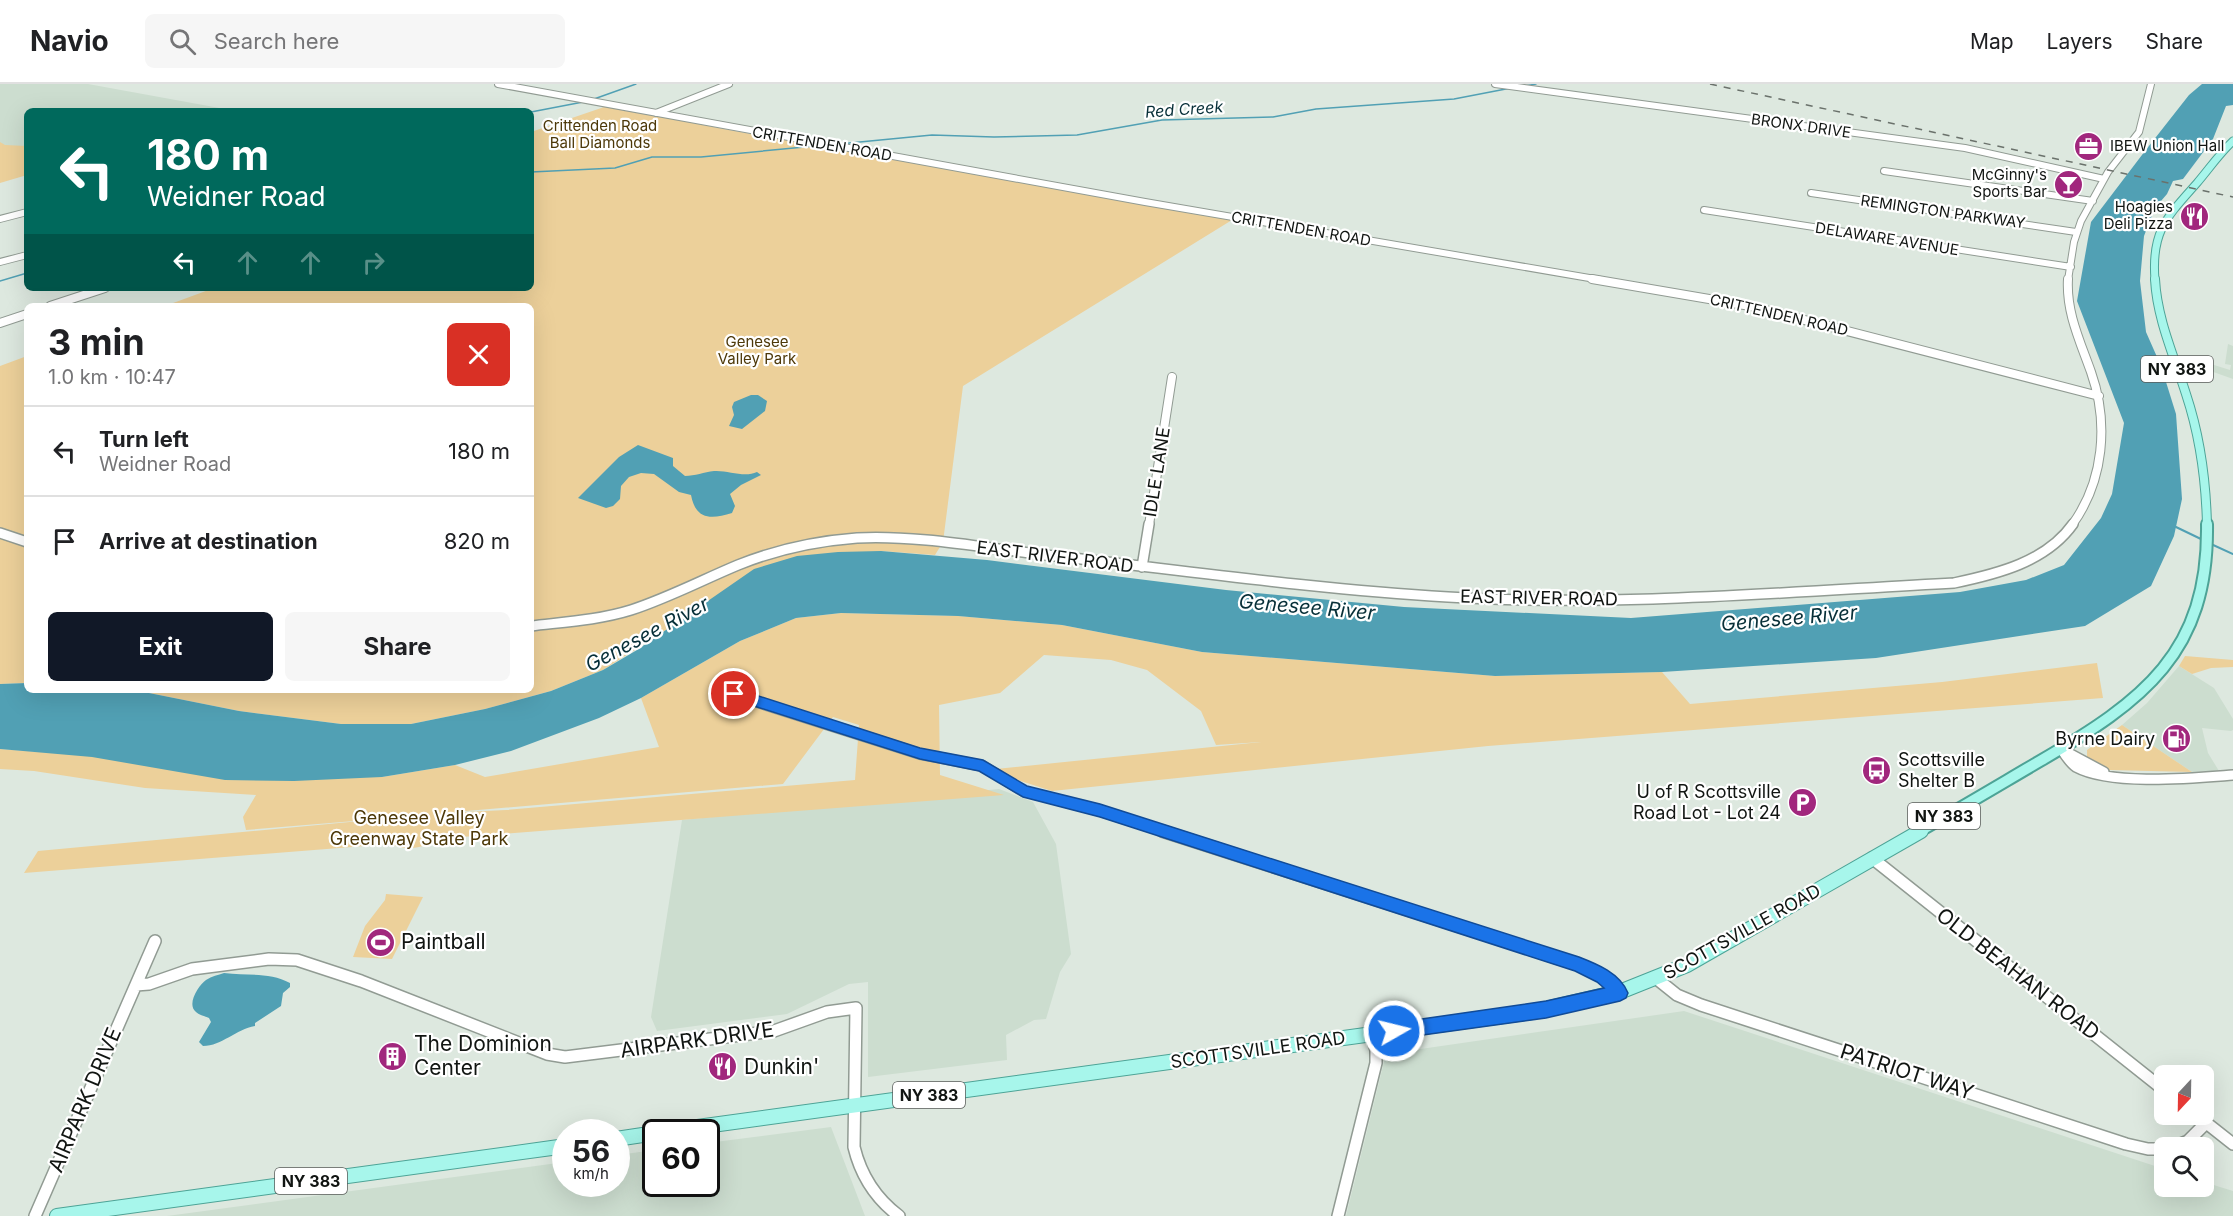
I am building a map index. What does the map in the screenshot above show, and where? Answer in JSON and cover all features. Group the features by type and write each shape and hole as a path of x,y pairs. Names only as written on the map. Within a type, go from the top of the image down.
{"main road":[{"name":"SCOTTSVILLE ROAD","path":"720,1124 1546,1010 1620,993 1657,979 1728,944 2088,734 2126,706 2151,683 2170,660 2185,636 2201,590 2206,536 2206,503 2196,430 2158,313 2154,291 2156,249 2162,227 2173,206 2233,141"},
{"name":"NY 383","path":"57,1216 552,1148"}],"street":[{"name":"CRITTENDEN ROAD","path":"498,84 1137,201 1750,306 2099,396"},
{"path":"656,113 729,84"},
{"name":"BRONX DRIVE","path":"1495,84 1965,148 2104,179"},
{"name":"EAST RIVER ROAD","path":"534,626 585,620 627,611 683,591 755,559 806,545 869,538 1371,591 1448,597 1600,601 1954,584 2010,571 2052,548 2069,531 2091,497 2098,470 2102,422 2099,396 2074,328 2068,302 2072,247 2076,232 2104,179 2144,122 2151,84"},
{"path":"1884,171 2093,201"},
{"name":"REMINGTON PARKWAY","path":"1811,193 2076,232"},
{"name":"DELAWARE AVENUE","path":"1704,210 2071,267"},
{"path":"0,219 24,213"},
{"path":"0,262 24,256"},
{"path":"59,303 96,291"},
{"path":"0,322 24,315"},
{"name":"IDLE LANE","path":"1142,567 1172,377"},
{"path":"0,533 24,541"},
{"path":"716,689 920,754 983,766 1023,791 1121,818 1579,965 1604,977 1620,993"},
{"path":"2061,749 2074,766 2094,775 2110,778 2196,778 2233,775"},
{"name":"OLD BEAHAN ROAD","path":"1872,858 2154,1082"},
{"name":"AIRPARK DRIVE","path":"36,1216 156,941"},
{"name":"AIRPARK DRIVE","path":"136,985 192,969 269,959 297,960 360,981 547,1054 565,1057 767,1032 794,1026 827,1012 856,1008 854,1105"},
{"name":"PATRIOT WAY","path":"1657,979 1677,995 1701,1005 2126,1144 2154,1149"},
{"path":"1338,1216 1376,1063 1376,1050 1371,1034"},
{"path":"854,1105 853,1140 858,1164 877,1198 899,1216"},
{"path":"2192,1137 2204,1125"},
{"path":"2209,1125 2233,1144"}],"shaded area":[{"path":"0,84 88,84 220,108 24,108 24,169 0,176"},
{"path":"2228,344 2233,346 2233,379 2191,364 2190,360 2195,359 2230,370 2231,365 2225,364"},
{"path":"2179,666 2214,688 2233,719 2233,730 2231,731 2202,728 2208,753 2219,771 2192,772 2122,725 2147,703"},
{"path":"999,789 1033,802 1056,844 1071,954 1060,972 1046,1019 1034,1020 1006,1035 1007,1060 868,1077 868,982 849,984 787,1014 657,1031 651,1017 682,820"},
{"path":"1684,1011 2154,1166 2154,1197 2214,1197 2214,1185 2233,1191 2233,1216 1346,1216 1386,1054"},
{"path":"831,1127 865,1216 167,1216 552,1164 552,1197 630,1197 630,1153 642,1152 642,1197 720,1197 720,1141"}],"green space":[{"name":"Genesee Valley Park","path":"607,106 1232,220 963,386 943,542 935,555 881,551 674,625 603,670 551,691 485,709 411,724 341,724 239,711 149,693 534,693 534,303 173,303 206,291 534,291 534,131"},
{"path":"0,142 5,145 24,146 24,176 0,183"},
{"path":"24,357 24,683 0,684 0,366"},
{"name":"Genesee Valley Greenway State Park","path":"841,613 958,616 1062,625 1202,652 1495,676 1662,672 1690,704 1942,682 2097,663 2103,698 1488,746 1052,791 986,770 1261,742 1216,745 1201,711 1147,670 1111,660 1044,655 1000,693 939,705 940,775 1004,795 437,839 414,848 402,848 390,844 24,873 38,851 403,817 246,830 243,817 256,795 145,788 34,771 0,769 0,749 382,777 455,765 485,777 659,747 641,698 740,641 796,618","holes":["833,717 859,725 855,780 506,810 443,813 783,784"]},
{"path":"2185,656 2233,660 2233,667 2211,668 2192,674 2179,666"},
{"path":"2122,725 2192,772 2099,768 2087,758 2087,750"},
{"name":"Paintball","path":"386,894 423,897 392,959 353,957 365,926 385,900"}],"water":[{"name":"Genesee River","path":"2202,84 2233,84 2233,105 2226,106 2213,139 2183,179 2173,181 2167,194 2155,208 2144,236 2140,281 2146,332 2161,366 2176,414 2182,499 2174,536 2151,586 2085,626 1876,658 1662,672 1495,676 1202,652 1062,625 958,616 841,613 796,618 740,641 641,698 599,718 511,751 455,765 382,777 294,781 225,780 92,757 0,749 0,684 24,683 24,693 149,693 239,711 341,724 411,724 485,709 551,691 603,670 637,650 754,569 797,556 838,552 881,551 987,560 1226,590 1404,607 1631,618 1960,592 2026,580 2064,565 2101,518 2112,494 2124,423 2077,301 2091,222 2189,95"},
{"path":"751,395 758,395 767,401 765,411 742,429 729,426 734,415 732,407 734,402"},
{"path":"638,445 673,458 673,466 685,476 714,471 741,474 757,472 761,475 741,485 730,494 735,506 732,513 712,517 701,514 697,510 691,495 679,492 654,474 641,473 629,477 621,486 620,499 613,506 606,508 578,498 619,457"},
{"path":"224,973 274,977 290,983 290,987 283,993 281,1006 255,1023 255,1026 216,1043 203,1046 199,1042 211,1022 209,1018 193,1009 193,1000 197,990 206,980"}],"waterway":[{"name":"Red Creek","path":"594,99 636,84"},
{"name":"Red Creek","path":"1525,86 1536,84"},
{"name":"Red Creek","path":"839,144 932,135 994,137 1077,135 1162,120 1273,117 1316,109 1454,99 1511,88"},
{"name":"Red Creek","path":"534,111 583,102"},
{"name":"Red Creek","path":"534,172 615,168 652,157 701,157 815,146"},
{"name":"Red Creek","path":"0,281 24,274"},
{"path":"2176,527 2203,540"},
{"path":"2211,544 2233,554"}],"railway":[{"path":"1710,84 2233,197"}],"place":[{"name":"IBEW Union Hall","path":"2089,146"},
{"name":"McGinny's Sports Bar","path":"2068,184"},
{"name":"Hoagies Deli Pizza","path":"2194,216"},
{"name":"Byrne Dairy","path":"2176,739"},
{"name":"Scottsville Shelter B","path":"1877,770"},
{"name":"U of R Scottsville Road Lot - Lot 24","path":"1802,802"},
{"name":"Paintball","path":"380,942"},
{"name":"The Dominion Center","path":"393,1056"},
{"name":"Dunkin'","path":"723,1067"}],"route":[{"path":"734,694 920,754 975,763 989,769 1010,785 1023,791 1100,811 1579,965 1604,977 1620,993 1546,1010 1394,1031"}],"park label":[{"name":"Crittenden Road Ball Diamonds","path":"600,134"}]}
